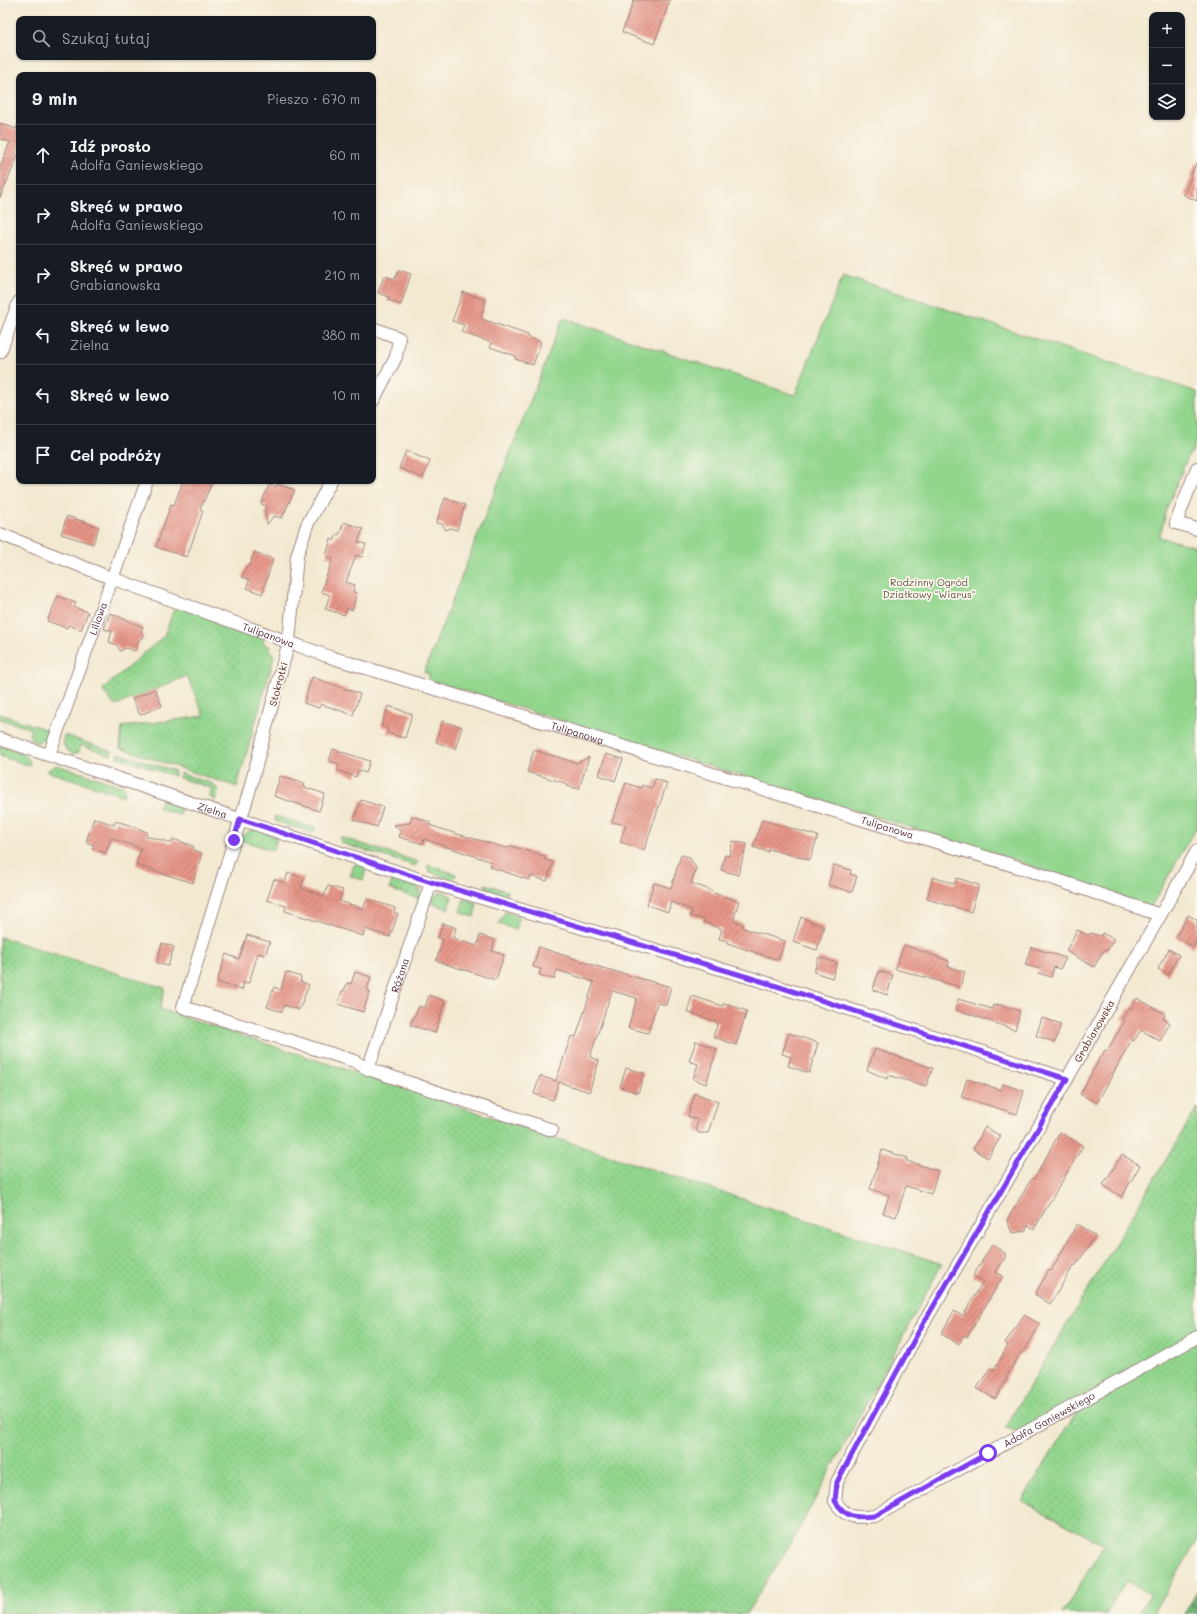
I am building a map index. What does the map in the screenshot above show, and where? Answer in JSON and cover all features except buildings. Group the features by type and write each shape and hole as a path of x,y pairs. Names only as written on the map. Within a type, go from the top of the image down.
{"street":[{"path":"0,352 16,310"},
{"path":"376,329 398,338 396,357 376,395"},
{"path":"1197,468 1176,523 1197,529"},
{"name":"Liliowa","path":"49,755 145,484"},
{"name":"Stokrotki","path":"329,484 307,525 297,556 289,641 240,819 183,1007 354,1061 368,1069"},
{"name":"Tulipanowa","path":"0,534 111,578 338,659 1031,871 1160,915"},
{"name":"Zielna","path":"0,739 431,882 761,981 1067,1079"},
{"name":"Grabianowska","path":"837,1482 919,1331 1067,1079 1197,851"},
{"name":"Różana","path":"368,1069 431,882"},
{"path":"368,1069 552,1130"},
{"name":"Adolfa Ganiewskiego","path":"837,1482 835,1501 842,1511 856,1518 875,1516 1197,1337"}],"green space":[{"name":"Rodzinny Ogród Działkowy \"Wiarus\"","path":"843,275 1197,392 1197,437 1164,515 1165,518 1159,537 1197,547 1197,826 1150,908 997,854 429,680 429,674 424,672 563,318 795,395"},
{"path":"176,604 264,639 263,643 269,646 274,657 237,787 120,748 122,727 204,716 187,676 115,706 102,690 164,636"},
{"path":"0,714 51,731 44,740 34,742 29,735 31,729 0,719"},
{"path":"64,735 112,751 111,755 81,745 79,752 73,754 64,746"},
{"path":"0,746 23,754 27,757 30,766 0,756"},
{"path":"118,753 175,771 174,776 117,757"},
{"path":"57,765 125,787 124,796 46,771"},
{"path":"180,773 213,784 218,790 215,801 210,797 211,788 179,778"},
{"path":"162,799 182,806 180,815 158,808"},
{"path":"275,816 315,828 315,830 312,833 275,821"},
{"path":"251,830 259,830 275,836 277,839 273,851 241,840 242,836"},
{"path":"340,837 418,862 415,866 341,843"},
{"path":"357,863 365,866 366,869 363,880 350,876 354,865"},
{"path":"428,865 456,874 456,876 451,880 428,871"},
{"path":"394,876 414,882 420,890 419,899 389,889"},
{"path":"485,884 507,891 507,893 502,896 486,890"},
{"path":"439,892 444,892 452,897 448,909 431,903 433,898"},
{"path":"464,899 477,903 474,917 460,912"},
{"path":"505,912 518,916 519,919 516,930 499,924"},
{"path":"0,937 165,988 160,1009 942,1264 794,1538 746,1614 0,1614"},
{"path":"1197,1108 1197,1332 1020,1433 1005,1427"},
{"path":"1197,1340 1197,1541 1153,1614 1138,1614 1150,1594 1126,1581 1106,1614 1062,1614 1104,1545 1022,1501 1080,1406"},
{"path":"1197,1592 1197,1614 1184,1614"}],"route":[{"path":"234,840 240,819 431,882 761,981 1067,1079 919,1331 837,1482 835,1501 842,1511 856,1518 875,1516 988,1453"}]}
